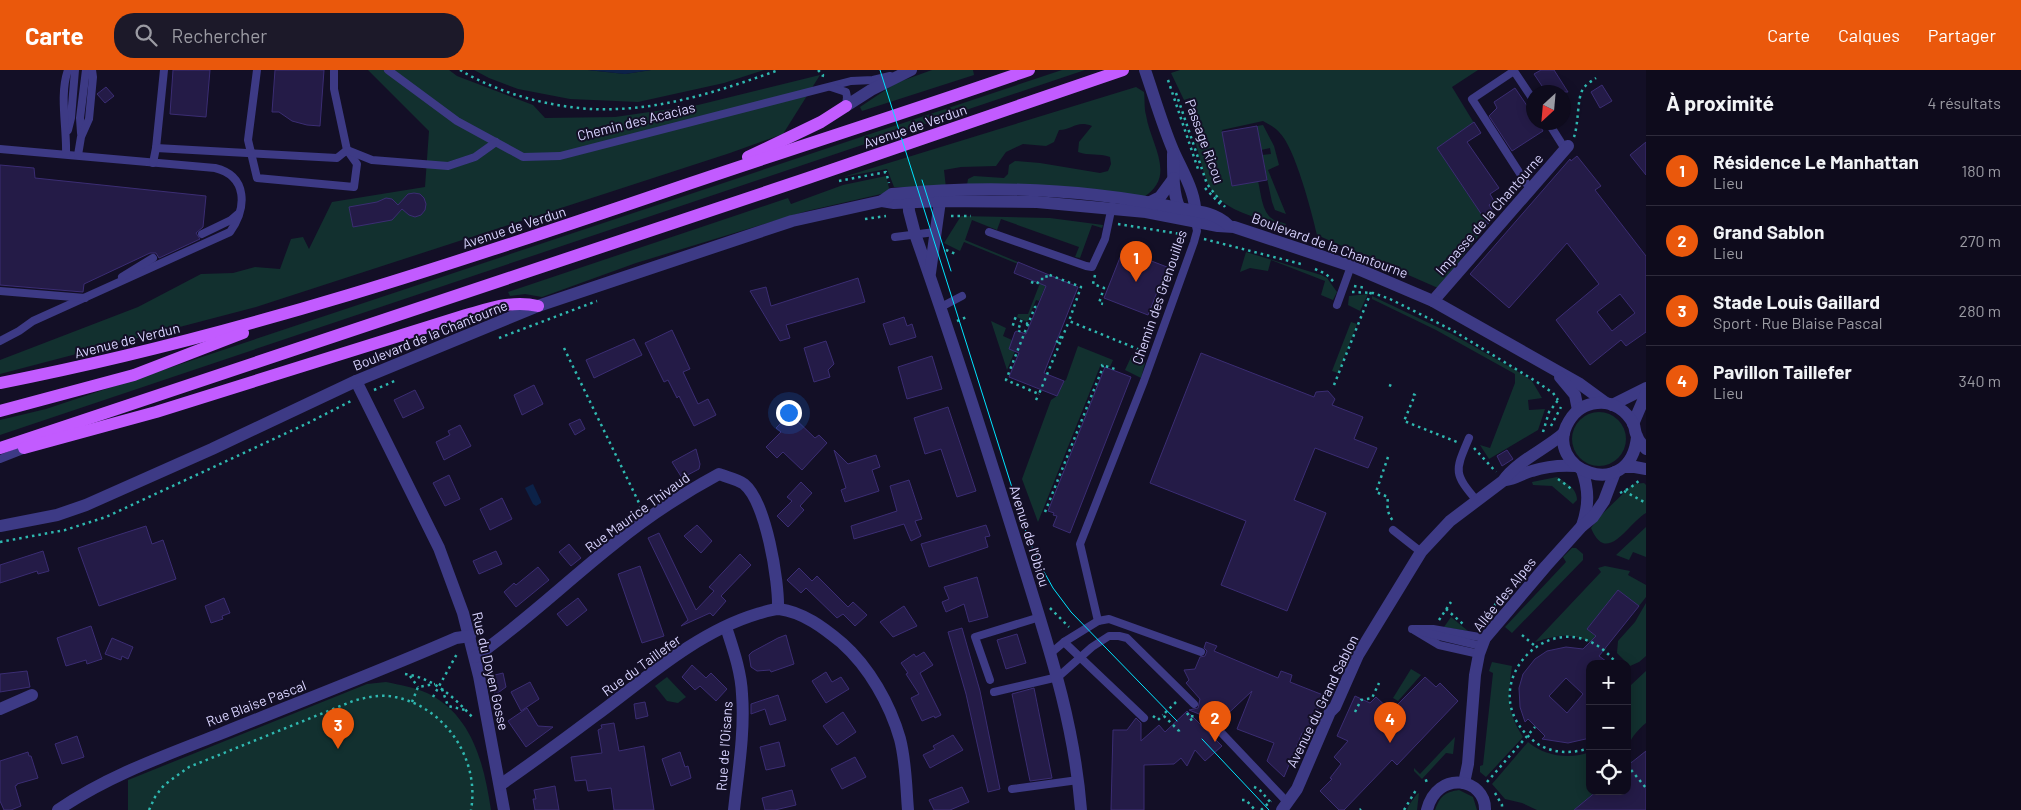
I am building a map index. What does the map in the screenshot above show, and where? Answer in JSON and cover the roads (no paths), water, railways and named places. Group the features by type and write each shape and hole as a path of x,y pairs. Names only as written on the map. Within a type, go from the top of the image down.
{"main road":[{"name":"Avenue de Verdun","path":"0,383 137,354 308,308 492,251 1029,70"},
{"name":"Avenue de Verdun","path":"0,448 1123,70"},
{"path":"694,182 821,122 846,106"},
{"path":"0,453 156,412 466,314 513,303 538,306"},
{"path":"0,411 134,375 308,308"}],"street":[{"path":"1145,70 1173,150 1185,173 1195,216"},
{"path":"846,106 907,71"},
{"name":"Impasse de la Chantourne","path":"1433,301 1567,148"},
{"path":"1173,150 1178,208 1195,216"},
{"path":"1150,202 1160,197 1174,178"},
{"name":"Boulevard de la Chantourne","path":"0,526 57,515 86,505 187,461 356,381 538,306 792,221 882,201 892,194 908,197 1037,191 1113,204 1146,212 1195,216 1223,222 1351,266 1433,301 1580,384 1609,404"},
{"name":"Avenue de l'Obiou","path":"930,276 939,196"},
{"name":"Avenue de l'Obiou","path":"908,197 915,234 980,424 1051,653 1073,739 1081,810"},
{"name":"Boulevard de la Chantourne","path":"1113,204 1150,202 1178,208"},
{"name":"Boulevard de la Chantourne","path":"1553,369 1575,395 1578,410"},
{"name":"Rue du Doyen Gosse","path":"356,381 439,548 470,636 504,810"},
{"path":"1646,388 1609,404 1587,405 1578,410 1567,424 1564,433 1565,447 1579,468 1595,475 1635,466 1646,470"},
{"path":"1619,470 1633,453 1635,431 1646,394"},
{"path":"1609,404 1623,411 1646,449"},
{"name":"Avenue du Grand Sablon","path":"1285,807 1297,790 1330,712 1358,655 1421,552 1450,521 1503,480 1509,473 1550,446 1564,433"},
{"name":"Avenue du Grand Sablon","path":"1503,480 1513,479 1530,471 1556,465 1579,468"},
{"name":"Allée des Alpes","path":"1579,468 1588,489 1588,506 1582,526"},
{"name":"Allée des Alpes","path":"1464,783 1482,646 1582,526 1593,517 1601,506 1619,470"},
{"name":"Rue Maurice Thivaud","path":"475,657 530,615 616,542 689,491 719,474 744,483 756,500 765,525 779,590 778,609"},
{"path":"778,609 804,616 813,621 854,654 886,703 900,739 906,772 908,810"},
{"name":"Rue du Taillefer","path":"500,785 663,666 739,620 778,609"},
{"name":"Rue de l'Oisans","path":"726,627 736,661 742,694 742,724 734,810"},
{"name":"Rue Blaise Pascal","path":"58,810 105,782 156,759 379,672 456,638 470,636"},
{"path":"0,709 32,695"},
{"path":"1427,810 1434,793 1443,785 1453,782 1464,783 1474,788 1481,796 1486,810"}],"lane":[{"path":"67,135 64,115 68,70"},
{"path":"66,154 75,70"},
{"path":"78,155 86,70"},
{"path":"81,136 89,119 92,70"},
{"path":"153,163 164,70"},
{"path":"257,70 248,140 257,178 354,187 357,164 347,150 334,89 334,70"},
{"name":"Chemin des Acacias","path":"388,70 456,121 523,157 560,156 851,81 873,80 907,71"},
{"path":"1526,89 1514,72 1472,99 1530,190"},
{"path":"831,87 846,92 846,106"},
{"path":"1554,130 1567,148"},
{"path":"347,150 372,160 448,166 475,157 496,142"},
{"path":"156,148 337,158 347,150"},
{"path":"0,149 215,168 226,171 236,178 241,194 238,214 230,232 33,321 0,341"},
{"path":"989,232 1092,267 1105,239 1113,204"},
{"path":"202,234 231,220 238,214"},
{"name":"Chemin des Grenouilles","path":"1098,621 1080,544 1144,381 1196,237 1195,216"},
{"path":"894,237 935,232"},
{"path":"0,291 91,296 153,258"},
{"path":"1187,259 1196,262"},
{"path":"1337,305 1344,290 1351,266"},
{"path":"941,307 962,296"},
{"path":"0,459 176,390"},
{"path":"1467,442 1458,471 1460,480 1477,501"},
{"path":"1394,528 1421,552"},
{"path":"990,680 975,637 1040,617"},
{"path":"1051,653 1064,642 1098,621 1109,619 1126,623 1201,652"},
{"path":"994,692 1058,678 1092,647 1126,623"},
{"path":"1412,629 1433,629 1482,646 1439,645 1412,629"},
{"path":"1109,636 1127,638 1194,704"},
{"path":"1064,642 1144,718"},
{"path":"1215,726 1285,807"},
{"path":"1012,789 1078,780"}],"water":[{"path":"588,70 651,70 625,74"},
{"path":"533,484 541,501 536,506 533,504 525,488"}],"tram line":[{"path":"880,70 1027,535 1038,561 1053,588 1071,612 1177,721"},
{"path":"922,180 951,271"},
{"path":"1202,739 1269,810"}],"place":[{"name":"Résidence Le Manhattan","path":"1136,282"},
{"name":"Grand Sablon","path":"1215,742"},
{"name":"Pavillon Taillefer","path":"1390,743"},
{"name":"Stade Louis Gaillard","path":"338,749"}]}
